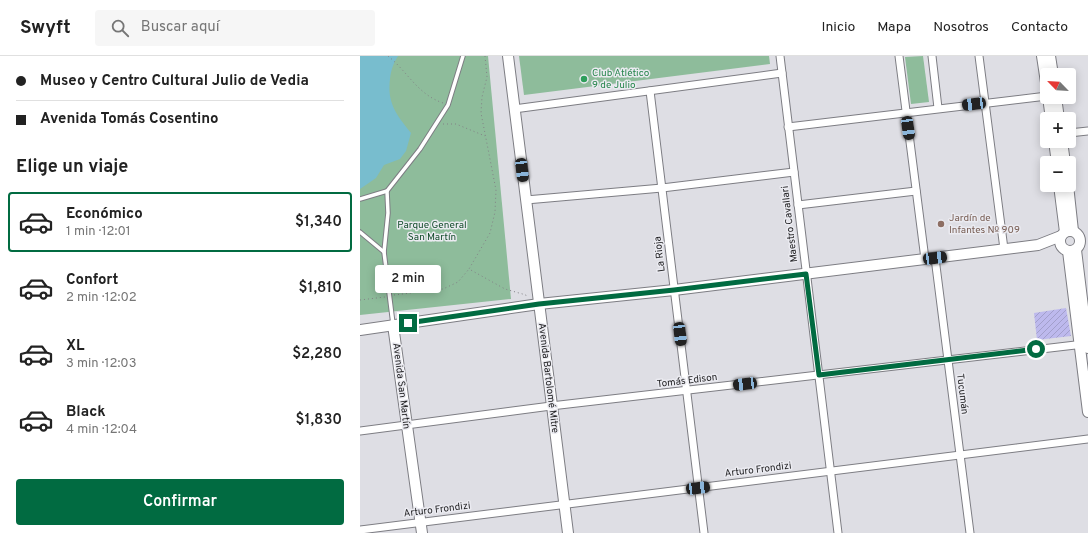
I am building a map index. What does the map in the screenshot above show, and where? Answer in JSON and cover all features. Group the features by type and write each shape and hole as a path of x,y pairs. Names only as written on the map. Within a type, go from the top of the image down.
{"main road":[{"name":"Avenida Bartolomé Mitre","path":"508,56 568,533"},
{"path":"1042,56 1044,68"},
{"path":"1050,56 1052,68"},
{"path":"1061,192 1074,240"},
{"path":"1069,192 1086,345 1088,412"},
{"path":"360,330 527,305 674,290 1074,240"},
{"name":"Avenida San Martín","path":"394,325 406,425 422,533"}],"street":[{"name":"Maestro Cavallari","path":"780,56 838,533"},
{"name":"Tucumán","path":"899,56 916,191 930,258 948,360 970,533"},
{"path":"932,56 938,108"},
{"path":"979,56 1004,249"},
{"path":"514,109 782,73"},
{"name":"La Rioja","path":"650,91 704,533"},
{"path":"788,127 1040,97"},
{"path":"1076,132 1088,131"},
{"path":"526,200 662,188 794,172"},
{"path":"798,205 916,191"},
{"name":"Tomás Edison","path":"360,431 551,406 1086,345"},
{"name":"Arturo Frondizi","path":"360,530 1088,439"}],"lane":[{"path":"360,199 387,191 420,149 448,105 462,56"},
{"name":"Avenida San Martín","path":"387,191 388,213 384,252 394,325"},
{"path":"360,232 384,252"}],"path":[{"path":"388,56 399,64 409,79 431,99 448,105"},
{"path":"360,300 443,288 458,282 469,269 490,233 495,212 496,190 481,113 482,97 487,77 485,56"},
{"path":"435,126 447,123 456,124 486,136"},
{"path":"469,269 505,289 526,295 527,305"}],"green space":[{"name":"Parque General San Martín","path":"360,56 488,56 511,299 360,315"},
{"name":"Club Atlético 9 de Julio","path":"519,56 769,56 770,64 524,95"},
{"path":"923,56 929,102 911,104 905,57"}],"water":[{"path":"360,56 398,56 390,79 389,87 391,102 397,114 411,133 406,151 400,159 384,165 376,178 360,189"}],"building":[{"path":"1066,308 1071,336 1037,340 1034,313"}],"place":[{"name":"Club Atlético 9 de Julio","path":"584,79"},
{"name":"Jardín de Infantes № 909","path":"941,224"}],"route":[{"path":"408,323 539,304 806,274 819,375 1036,349"}]}
